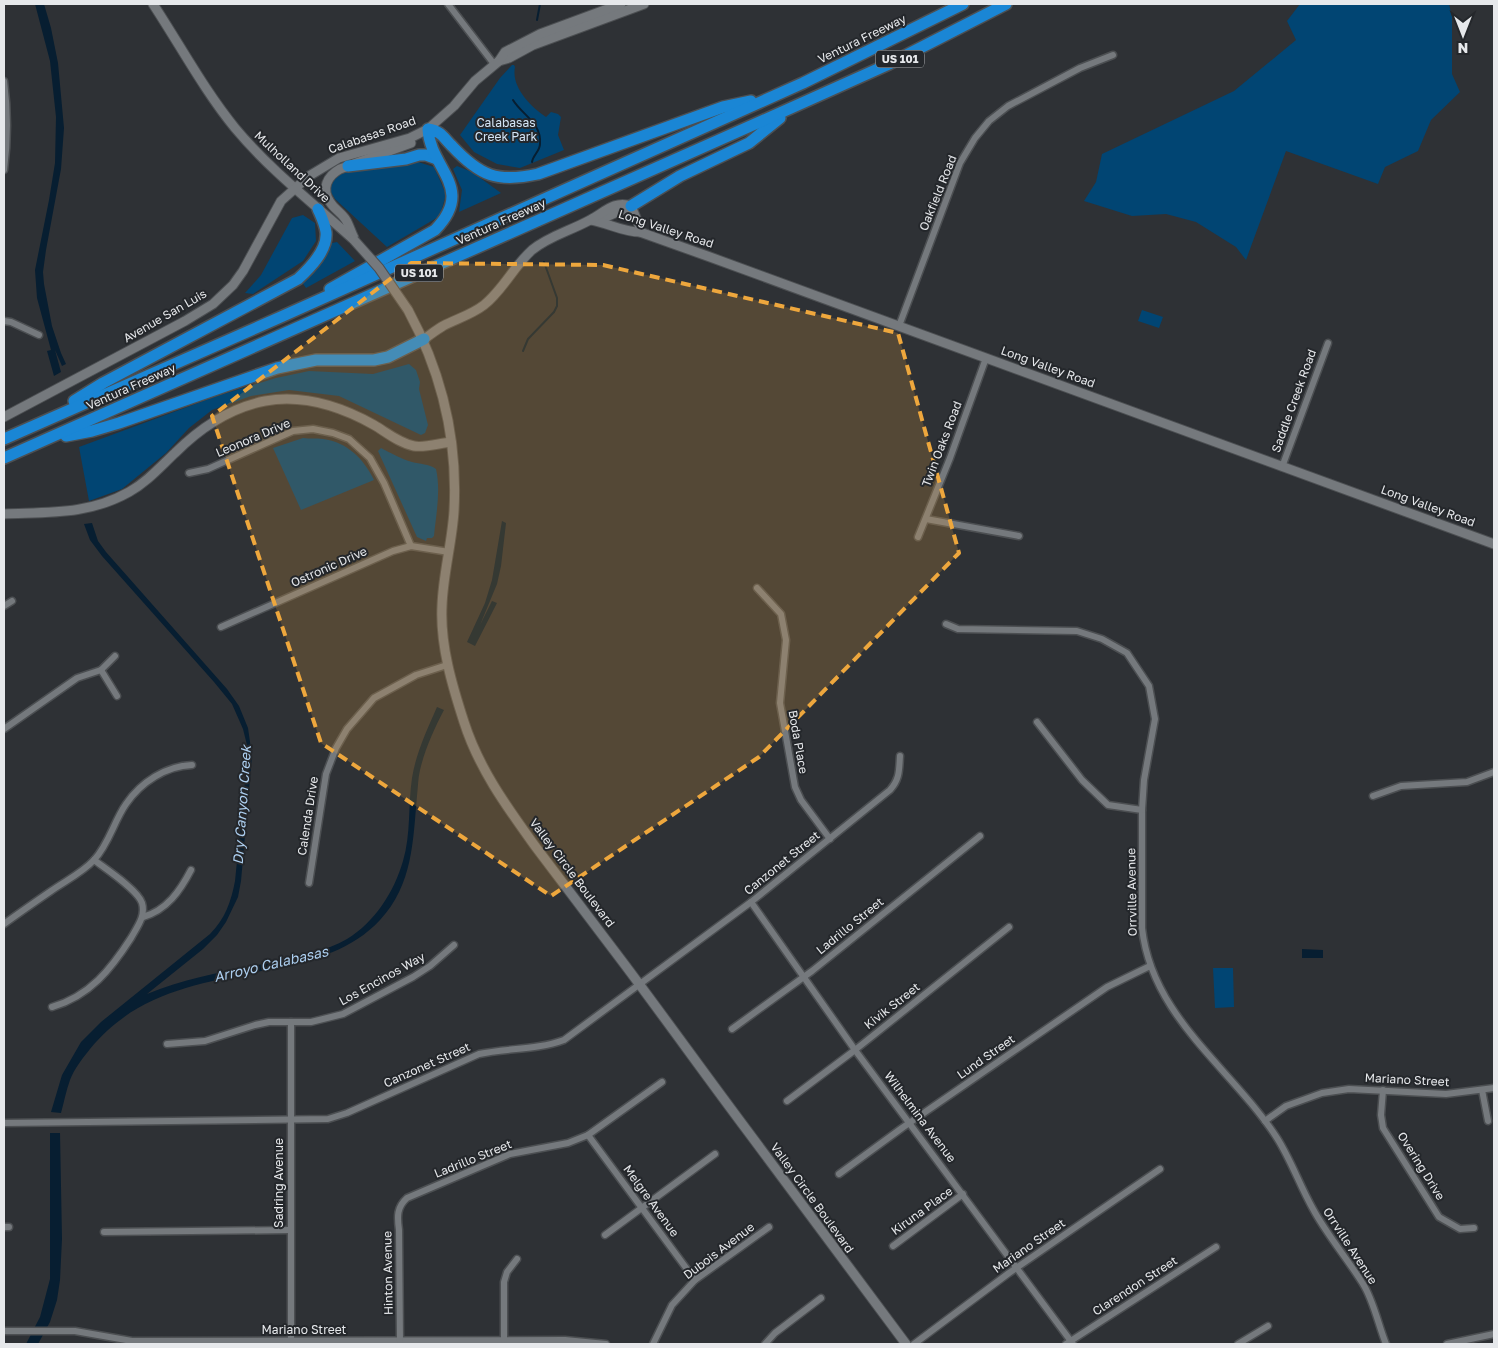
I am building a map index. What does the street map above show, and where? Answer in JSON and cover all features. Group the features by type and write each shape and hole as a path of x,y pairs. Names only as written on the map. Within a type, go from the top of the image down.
{"highway":[{"name":"Ventura Freeway","path":"4,438 283,316 845,64 963,4"},
{"name":"Ventura Freeway","path":"4,458 889,64 1006,4"},
{"path":"283,316 360,270 435,230 444,221 450,206 452,187 445,170 430,144 428,129 438,130 470,164 484,173 505,178 519,178 538,174 724,107 771,97"},
{"path":"631,206 680,176 749,143 791,108"},
{"path":"348,166 406,159 418,155 426,155 438,159"},
{"path":"44,421 103,383 298,278 315,261 326,237 326,228 318,209"},
{"path":"48,440 110,426 277,368 316,360 374,360 388,357 424,339"}],"main road":[{"name":"Mulholland Drive","path":"153,4 203,83 234,126 293,188 354,240 380,268 408,310 424,339"},
{"name":"Calabasas Road","path":"293,188 339,158 410,138 428,129 505,52 524,41 621,4"},
{"name":"Calabasas Road","path":"497,62 509,58 532,45 644,4"},
{"path":"354,240 346,219 330,202 326,194 328,179 332,173 411,144 428,129"},
{"name":"Avenue San Luis","path":"4,417 185,321 213,304 233,285 243,271 282,201 293,188"},
{"name":"Long Valley Road","path":"424,339 443,326 470,314 484,305 522,260 540,244 559,233 591,220 615,205 625,204 631,206"},
{"path":"631,206 640,232"},
{"name":"Long Valley Road","path":"591,220 605,222 631,232 640,232 1494,544"},
{"name":"Valley Circle Boulevard","path":"424,339 442,390 451,442 454,482 454,512 442,607 447,665 464,725 477,756 494,788 546,860 906,1344"},
{"path":"4,514 78,511 115,500 143,483 193,436 211,422 246,406 266,401 300,400 334,406 350,412 390,435 416,446 451,442"}],"street":[{"path":"448,4 497,62"},
{"name":"Oakfield Road","path":"900,326 960,164 975,138 989,121 1008,106 1080,68 1114,55"},
{"path":"4,81 7,132 4,170"},
{"path":"4,321 39,335"},
{"name":"Saddle Creek Road","path":"1282,467 1328,343"},
{"name":"Twin Oaks Road","path":"918,538 986,358"},
{"name":"Leonora Drive","path":"189,473 208,469 294,431 313,429 333,433 348,439 370,458 381,476 412,546"},
{"path":"926,519 1019,536"},
{"name":"Ostronic Drive","path":"221,627 393,551 412,546 449,552"},
{"name":"Boda Place","path":"757,588 781,614 786,640 780,703 796,787 800,800 830,839"},
{"path":"4,606 12,600"},
{"name":"Orrville Avenue","path":"946,624 958,629 1076,631 1102,639 1127,653 1148,686 1155,719 1144,780 1142,810 1142,928 1154,978 1168,1002 1199,1043 1278,1139 1313,1210 1364,1286 1386,1344"},
{"path":"4,729 77,678 101,670 115,656"},
{"name":"Calenda Drive","path":"309,884 326,774 336,748 347,729 374,698 416,675 447,665"},
{"path":"101,670 117,696"},
{"path":"1037,722 1082,780 1108,805 1142,810"},
{"name":"Canzonet Street","path":"4,1123 328,1118 347,1113 479,1054 548,1046 564,1040 751,902 890,790 899,777 900,756"},
{"path":"4,924 94,860 105,844 126,804 154,777 173,767 192,765"},
{"path":"1373,796 1401,786 1467,782 1494,772"},
{"name":"Ladrillo Street","path":"732,1030 804,977 980,836"},
{"path":"52,1007 60,1005 87,990 106,974 116,962 143,917 142,903 137,892 94,860"},
{"path":"143,917 153,914 168,904 182,887 191,870"},
{"name":"Wilhelmina Avenue","path":"751,902 855,1050 963,1194 1070,1343"},
{"name":"Kivik Street","path":"786,1101 855,1050 1009,927"},
{"name":"Los Encinos Way","path":"167,1044 205,1041 269,1022 311,1022 343,1014 413,977 430,966 454,945"},
{"name":"Lund Street","path":"840,1174 1106,987 1150,966"},
{"name":"Sadring Avenue","path":"291,1343 290,1119 292,1022"},
{"name":"Ladrillo Street","path":"399,1205 407,1198 510,1154 568,1143 588,1135 662,1082"},
{"name":"Mariano Street","path":"1265,1121 1286,1106 1322,1093 1349,1089 1436,1094 1494,1088"},
{"name":"Overing Drive","path":"1383,1090 1381,1115 1383,1128 1439,1217 1460,1228 1474,1228"},
{"path":"1482,1090 1488,1121"},
{"name":"Melgre Avenue","path":"588,1135 695,1280"},
{"path":"605,1235 715,1154"},
{"name":"Mariano Street","path":"914,1344 1016,1268 1160,1169"},
{"name":"Kiruna Place","path":"893,1246 963,1194"},
{"name":"Hinton Avenue","path":"399,1205 397,1220 399,1230 400,1341"},
{"name":"Dubois Avenue","path":"653,1344 672,1305 695,1280 768,1228"},
{"path":"104,1232 290,1230"},
{"name":"Clarendon Street","path":"1070,1343 1216,1247"},
{"path":"504,1340 504,1282 507,1272 518,1259"},
{"path":"765,1344 775,1333 821,1298"},
{"path":"1238,1344 1268,1326"},
{"name":"Mariano Street","path":"4,1331 88,1332 132,1341 186,1343 565,1340 606,1344"},
{"path":"1448,1344 1494,1334"}],"highlighted area":[{"path":"411,263 603,265 898,333 959,553 759,757 551,896 321,743 212,416"}],"green space":[{"path":"1300,4 1449,4 1452,17 1452,74 1460,92 1431,120 1418,151 1385,167 1378,184 1286,151 1246,260 1236,247 1196,222 1166,214 1132,216 1084,201 1096,182 1102,154 1234,91 1296,40 1287,21"},
{"name":"Calabasas Creek Park","path":"512,65 515,67 516,82 519,89 528,102 546,117 551,112 561,117 558,135 564,150 520,168 497,164 474,152 460,135 500,78"},
{"path":"418,162 434,167 446,194 440,216 387,247 335,199 329,189 338,173 362,167 380,167"},
{"path":"457,166 472,172 501,193 459,212 462,190 453,169"},
{"path":"303,215 315,223 316,241 303,261 253,294 245,293 261,275 292,218"},
{"path":"337,242 355,261 306,288 301,281 318,265 332,243"},
{"path":"1142,310 1163,317 1159,328 1138,321"},
{"path":"409,364 416,370 420,382 419,389 428,425 425,433 421,435 339,396 289,390 251,396 212,410 189,428 166,453 122,489 89,501 79,447 217,396 276,378 309,371 373,374"},
{"path":"303,438 332,441 347,448 360,459 374,480 301,510 273,448"},
{"path":"381,448 404,459 436,469 438,502 434,536 432,538 427,538 426,541 417,537 378,451"},
{"path":"1213,968 1233,968 1234,1007 1215,1008"}],"water":[{"path":"35,4 44,4 51,28 58,63 64,128 61,169 43,272 52,326 66,364 62,366 55,350 61,372 54,376 47,351 51,350 37,298 35,270 55,163 56,117 50,61"},
{"path":"502,521 506,523 501,566 497,584 480,625 492,601 497,603 475,646 467,642 485,603 492,580"},
{"path":"92,523 98,541 106,552 227,689 239,706 248,728 252,756 238,897 226,922 217,935 203,949 147,994 195,978 322,950 347,939 366,924 389,895 399,873 406,851 412,778 416,760 437,707 444,710 424,754 420,770 412,845 405,877 391,906 380,920 357,939 319,957 199,984 152,1001 130,1013 109,1029 79,1064 70,1080 61,1113 51,1112 62,1075 81,1042 101,1022 210,934 223,916 232,896 235,881 246,771 247,745 243,729 232,704 102,556 90,540 84,524"},
{"path":"1302,949 1323,950 1323,958 1302,958"},
{"path":"50,1133 60,1133 62,1239 60,1280 57,1300 50,1322 38,1344 26,1344 40,1317 50,1279"}],"waterway":[{"name":"Arroyo Calabasas","path":"537,20 540,4"},
{"name":"Arroyo Calabasas","path":"513,100 538,130 540,146 532,162"},
{"name":"Arroyo Calabasas","path":"523,351 528,339 554,312 557,306 557,298 544,262"}],"water label":[{"name":"Dry Canyon Creek","path":"242,805"}]}
